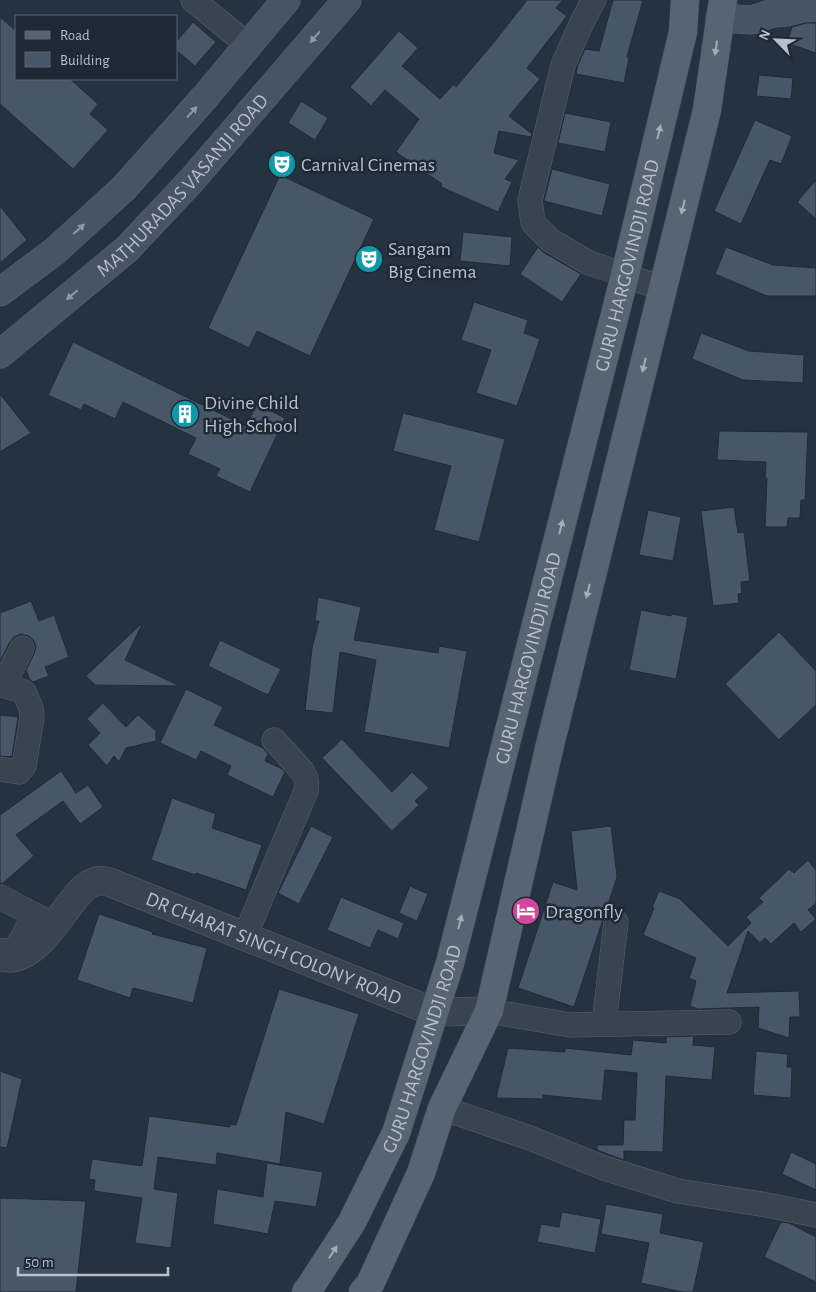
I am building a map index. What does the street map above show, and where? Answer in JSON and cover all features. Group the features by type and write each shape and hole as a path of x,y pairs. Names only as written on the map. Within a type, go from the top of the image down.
{"main road":[{"name":"MATHURADAS VASANJI ROAD","path":"0,292 55,251 124,188 205,97 286,0"},
{"name":"MATHURADAS VASANJI ROAD","path":"0,354 127,249 191,181 347,0"},
{"name":"GURU HARGOVINDJI ROAD","path":"306,1292 352,1222 396,1133 450,963 625,274 683,32 684,0"},
{"path":"722,9 752,20 773,13 816,7"},
{"name":"GURU HARGOVINDJI ROAD","path":"363,1292 370,1284 420,1174 442,1108 489,1011 549,749 707,110 722,9"}],"street":[{"path":"193,0 248,45"},
{"path":"594,0 563,65 530,200 533,222 550,240 589,263 625,274 663,289"},
{"path":"0,769 19,772 24,766 32,717 31,708 24,692 2,684 22,648"},
{"path":"245,936 306,791 306,776 274,740"},
{"name":"DR CHARAT SINGH COLONY ROAD","path":"0,957 11,958 23,954 42,939 44,920 83,889 95,881 102,880 434,1012 489,1011 570,1025 729,1022"},
{"path":"0,897 44,920 13,950 0,951"},
{"path":"604,1024 616,922"},
{"path":"442,1108 530,1138 604,1168 678,1191 816,1214"}],"building":[{"path":"527,0 563,0 556,8 567,16 527,68 540,79 509,116 532,134 531,137 499,131 494,153 519,160 505,179 512,182 498,212 441,187 442,184 396,152 419,119 385,90 371,106 350,87 399,31 418,48 402,66 440,99 454,84 456,87"},
{"path":"613,0 643,0 627,57 629,58 624,83 576,74 585,49 599,51"},
{"path":"0,17 15,30 15,80 71,80 98,104 90,114 108,130 73,169 0,104"},
{"path":"193,22 216,42 195,66 178,52 178,40"},
{"path":"806,23 816,23 816,53 787,43 792,27"},
{"path":"759,75 793,78 791,99 756,96"},
{"path":"301,101 328,118 315,140 288,123"},
{"path":"565,113 611,122 605,152 558,143"},
{"path":"755,120 792,136 781,164 770,160 741,224 714,211"},
{"path":"552,169 610,184 602,216 544,201"},
{"path":"280,175 374,219 310,356 257,331 249,348 208,328"},
{"path":"816,180 816,219 797,202"},
{"path":"0,206 27,240 0,263"},
{"path":"463,232 512,237 510,266 460,261"},
{"path":"538,247 543,252 581,274 562,302 520,274"},
{"path":"726,247 773,265 816,268 816,296 767,296 715,274"},
{"path":"474,302 528,320 524,333 540,339 517,406 476,393 491,350 461,340"},
{"path":"701,333 749,351 804,355 803,383 743,380 692,359"},
{"name":"Divine Child High School","path":"73,342 246,426 257,404 285,418 250,492 216,476 220,469 188,454 196,438 123,402 115,419 84,404 81,410 48,395"},
{"path":"0,394 31,433 0,452"},
{"path":"403,413 505,439 479,542 434,530 451,466 393,451"},
{"path":"719,431 808,432 805,500 801,500 800,518 788,518 787,527 765,527 766,462 717,460"},
{"path":"734,507 738,533 744,532 750,581 741,582 742,593 738,594 739,603 713,606 701,511"},
{"path":"648,510 681,517 673,561 639,555"},
{"path":"318,597 361,607 354,640 438,653 439,646 467,651 449,748 364,732 376,660 340,652 333,713 305,710 312,648 319,621 315,621"},
{"path":"31,601 39,621 54,615 69,657 45,667 49,676 33,682 30,680 26,670 36,647 34,641 29,636 21,634 14,637 0,661 0,613"},
{"path":"641,610 671,616 672,614 688,617 676,679 629,670"},
{"path":"141,624 125,660 180,686 95,685 86,676"},
{"path":"779,632 816,671 816,705 779,740 725,684"},
{"path":"220,640 281,669 268,695 208,666"},
{"path":"186,689 223,707 214,725 263,748 268,754 265,761 285,772 273,797 227,775 231,766 201,751 196,760 160,743"},
{"path":"103,703 126,727 138,715 156,731 156,741 126,748 119,762 114,756 107,766 88,745 100,733 87,719"},
{"path":"0,715 18,717 12,757 0,756"},
{"path":"342,739 392,792 412,772 429,788 415,801 419,805 392,831 322,758"},
{"path":"61,771 76,793 88,785 103,807 80,824 63,801 16,835 34,856 2,884 0,883 0,815"},
{"path":"172,798 216,814 212,828 262,845 246,890 151,860"},
{"path":"311,826 333,837 299,904 278,893"},
{"path":"611,826 617,877 574,1007 518,988 553,882 577,890 571,831"},
{"path":"808,860 816,870 816,903 808,910 816,919 801,932 794,923 771,944 765,938 760,943 748,931 727,993 799,991 800,1017 790,1017 789,1038 758,1028 759,1007 698,1009 690,1006 696,981 689,978 696,958 643,935 659,891 680,899 728,946 751,923 746,917 763,902 759,898 789,869 794,873"},
{"path":"410,886 428,894 417,921 399,913"},
{"path":"341,897 404,923 398,939 378,930 370,948 327,930"},
{"path":"99,914 153,932 152,934 207,948 193,1003 133,988 130,998 77,980"},
{"path":"279,989 359,1014 324,1124 286,1112 280,1164 217,1153 216,1165 158,1157 154,1189 178,1193 171,1248 135,1243 142,1198 94,1191 95,1180 89,1179 92,1159 142,1166 149,1116 230,1127 230,1124 236,1125"},
{"path":"694,1036 693,1045 715,1047 712,1080 666,1076 663,1152 624,1151 624,1160 597,1150 597,1145 623,1145 624,1120 635,1120 637,1073 605,1070 602,1101 543,1095 543,1099 496,1098 508,1048 565,1052 565,1048 631,1055 633,1040 666,1043 666,1037"},
{"path":"756,1051 788,1054 787,1067 792,1067 791,1098 753,1095"},
{"path":"0,1071 22,1079 7,1148 0,1147"},
{"path":"791,1152 816,1164 816,1190 782,1174"},
{"path":"267,1163 323,1172 316,1207 275,1201 268,1234 213,1224 217,1189 263,1197"},
{"path":"0,1198 86,1201 76,1292 0,1292"},
{"path":"606,1204 663,1214 660,1233 704,1242 693,1292 682,1292 641,1283 649,1243 601,1234"},
{"path":"562,1212 601,1219 595,1253 537,1242 541,1224 559,1227"},
{"path":"781,1222 789,1223 816,1237 816,1282 764,1257"}],"place":[{"name":"Carnival Cinemas","path":"282,164"},
{"name":"Sangam Big Cinema","path":"369,259"},
{"name":"Divine Child High School","path":"185,414"},
{"name":"Dragonfly","path":"526,911"}]}
